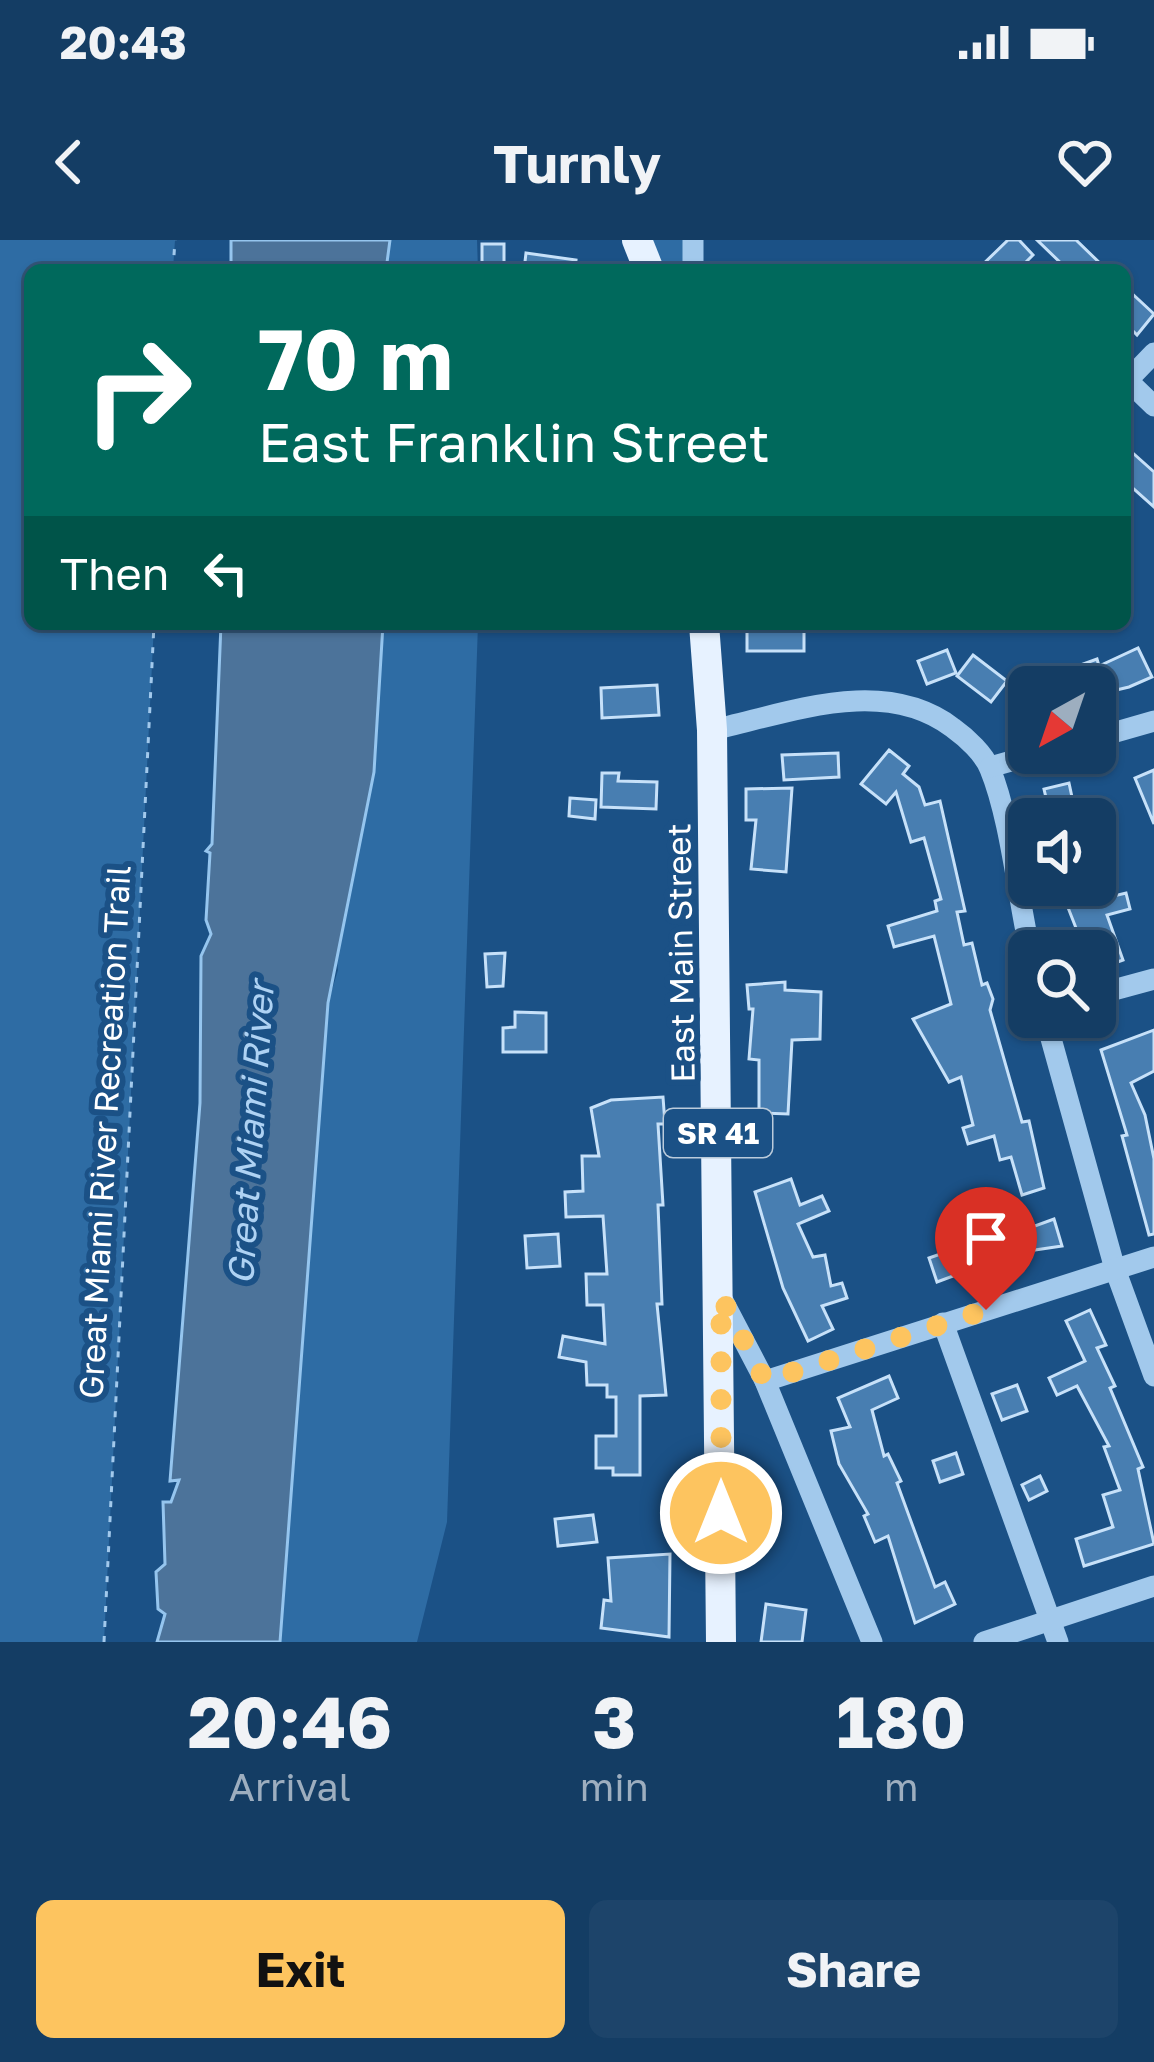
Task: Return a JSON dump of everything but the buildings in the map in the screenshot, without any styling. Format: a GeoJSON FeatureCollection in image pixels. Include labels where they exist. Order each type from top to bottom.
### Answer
{"type":"FeatureCollection","features":[{"type":"Feature","properties":{"kind":"main road","name":"East Main Street"},"geometry":{"type":"LineString","coordinates":[[704,630],[712,730],[721,1642]]}},
{"type":"Feature","properties":{"kind":"street"},"geometry":{"type":"LineString","coordinates":[[1131,375],[1154,353]]}},
{"type":"Feature","properties":{"kind":"street"},"geometry":{"type":"LineString","coordinates":[[1131,385],[1154,406]]}},
{"type":"Feature","properties":{"kind":"street"},"geometry":{"type":"LineString","coordinates":[[712,730],[876,699],[909,704],[941,719],[990,767],[1025,930]]}},
{"type":"Feature","properties":{"kind":"street"},"geometry":{"type":"LineString","coordinates":[[1116,732],[1154,721]]}},
{"type":"Feature","properties":{"kind":"street"},"geometry":{"type":"LineString","coordinates":[[990,767],[1008,762]]}},
{"type":"Feature","properties":{"kind":"street"},"geometry":{"type":"LineString","coordinates":[[1116,989],[1154,979]]}},
{"type":"Feature","properties":{"kind":"street"},"geometry":{"type":"LineString","coordinates":[[1051,1038],[1114,1269],[1154,1376]]}},
{"type":"Feature","properties":{"kind":"street"},"geometry":{"type":"LineString","coordinates":[[765,1381],[1154,1257]]}},
{"type":"Feature","properties":{"kind":"street"},"geometry":{"type":"LineString","coordinates":[[721,1297],[765,1381],[872,1642]]}},
{"type":"Feature","properties":{"kind":"street"},"geometry":{"type":"LineString","coordinates":[[943,1323],[1054,1631]]}},
{"type":"Feature","properties":{"kind":"street"},"geometry":{"type":"LineString","coordinates":[[983,1642],[1054,1631],[1154,1586]]}},
{"type":"Feature","properties":{"kind":"path","name":"Great Miami River Recreation Trail"},"geometry":{"type":"LineString","coordinates":[[104,1642],[154,630]]}},
{"type":"Feature","properties":{"kind":"shaded area"},"geometry":{"type":"Polygon","coordinates":[[[0,240],[175,240],[173,264],[24,264],[24,630],[154,630],[104,1642],[0,1642],[0,240]]]}},
{"type":"Feature","properties":{"kind":"shaded area"},"geometry":{"type":"Polygon","coordinates":[[[390,240],[477,240],[478,264],[387,264],[390,240]]]}},
{"type":"Feature","properties":{"kind":"shaded area"},"geometry":{"type":"Polygon","coordinates":[[[637,240],[693,240],[693,264],[647,264],[637,240]]]}},
{"type":"Feature","properties":{"kind":"shaded area"},"geometry":{"type":"Polygon","coordinates":[[[383,630],[478,630],[447,1522],[417,1642],[280,1642],[328,1003],[376,759],[383,630]]]}},
{"type":"Feature","properties":{"kind":"water"},"geometry":{"type":"Polygon","coordinates":[[[231,240],[390,240],[387,264],[231,264],[231,240]]]}},
{"type":"Feature","properties":{"kind":"water","name":"Great Miami River"},"geometry":{"type":"Polygon","coordinates":[[[221,630],[383,630],[374,772],[328,1003],[280,1642],[157,1642],[165,1614],[158,1609],[156,1572],[165,1564],[163,1502],[171,1502],[179,1480],[170,1481],[200,1103],[201,956],[211,934],[206,920],[210,853],[206,851],[212,844],[221,630]]]}},
{"type":"Feature","properties":{"kind":"route"},"geometry":{"type":"LineString","coordinates":[[721,1513],[721,1297],[765,1381],[986,1310]]}}]}
